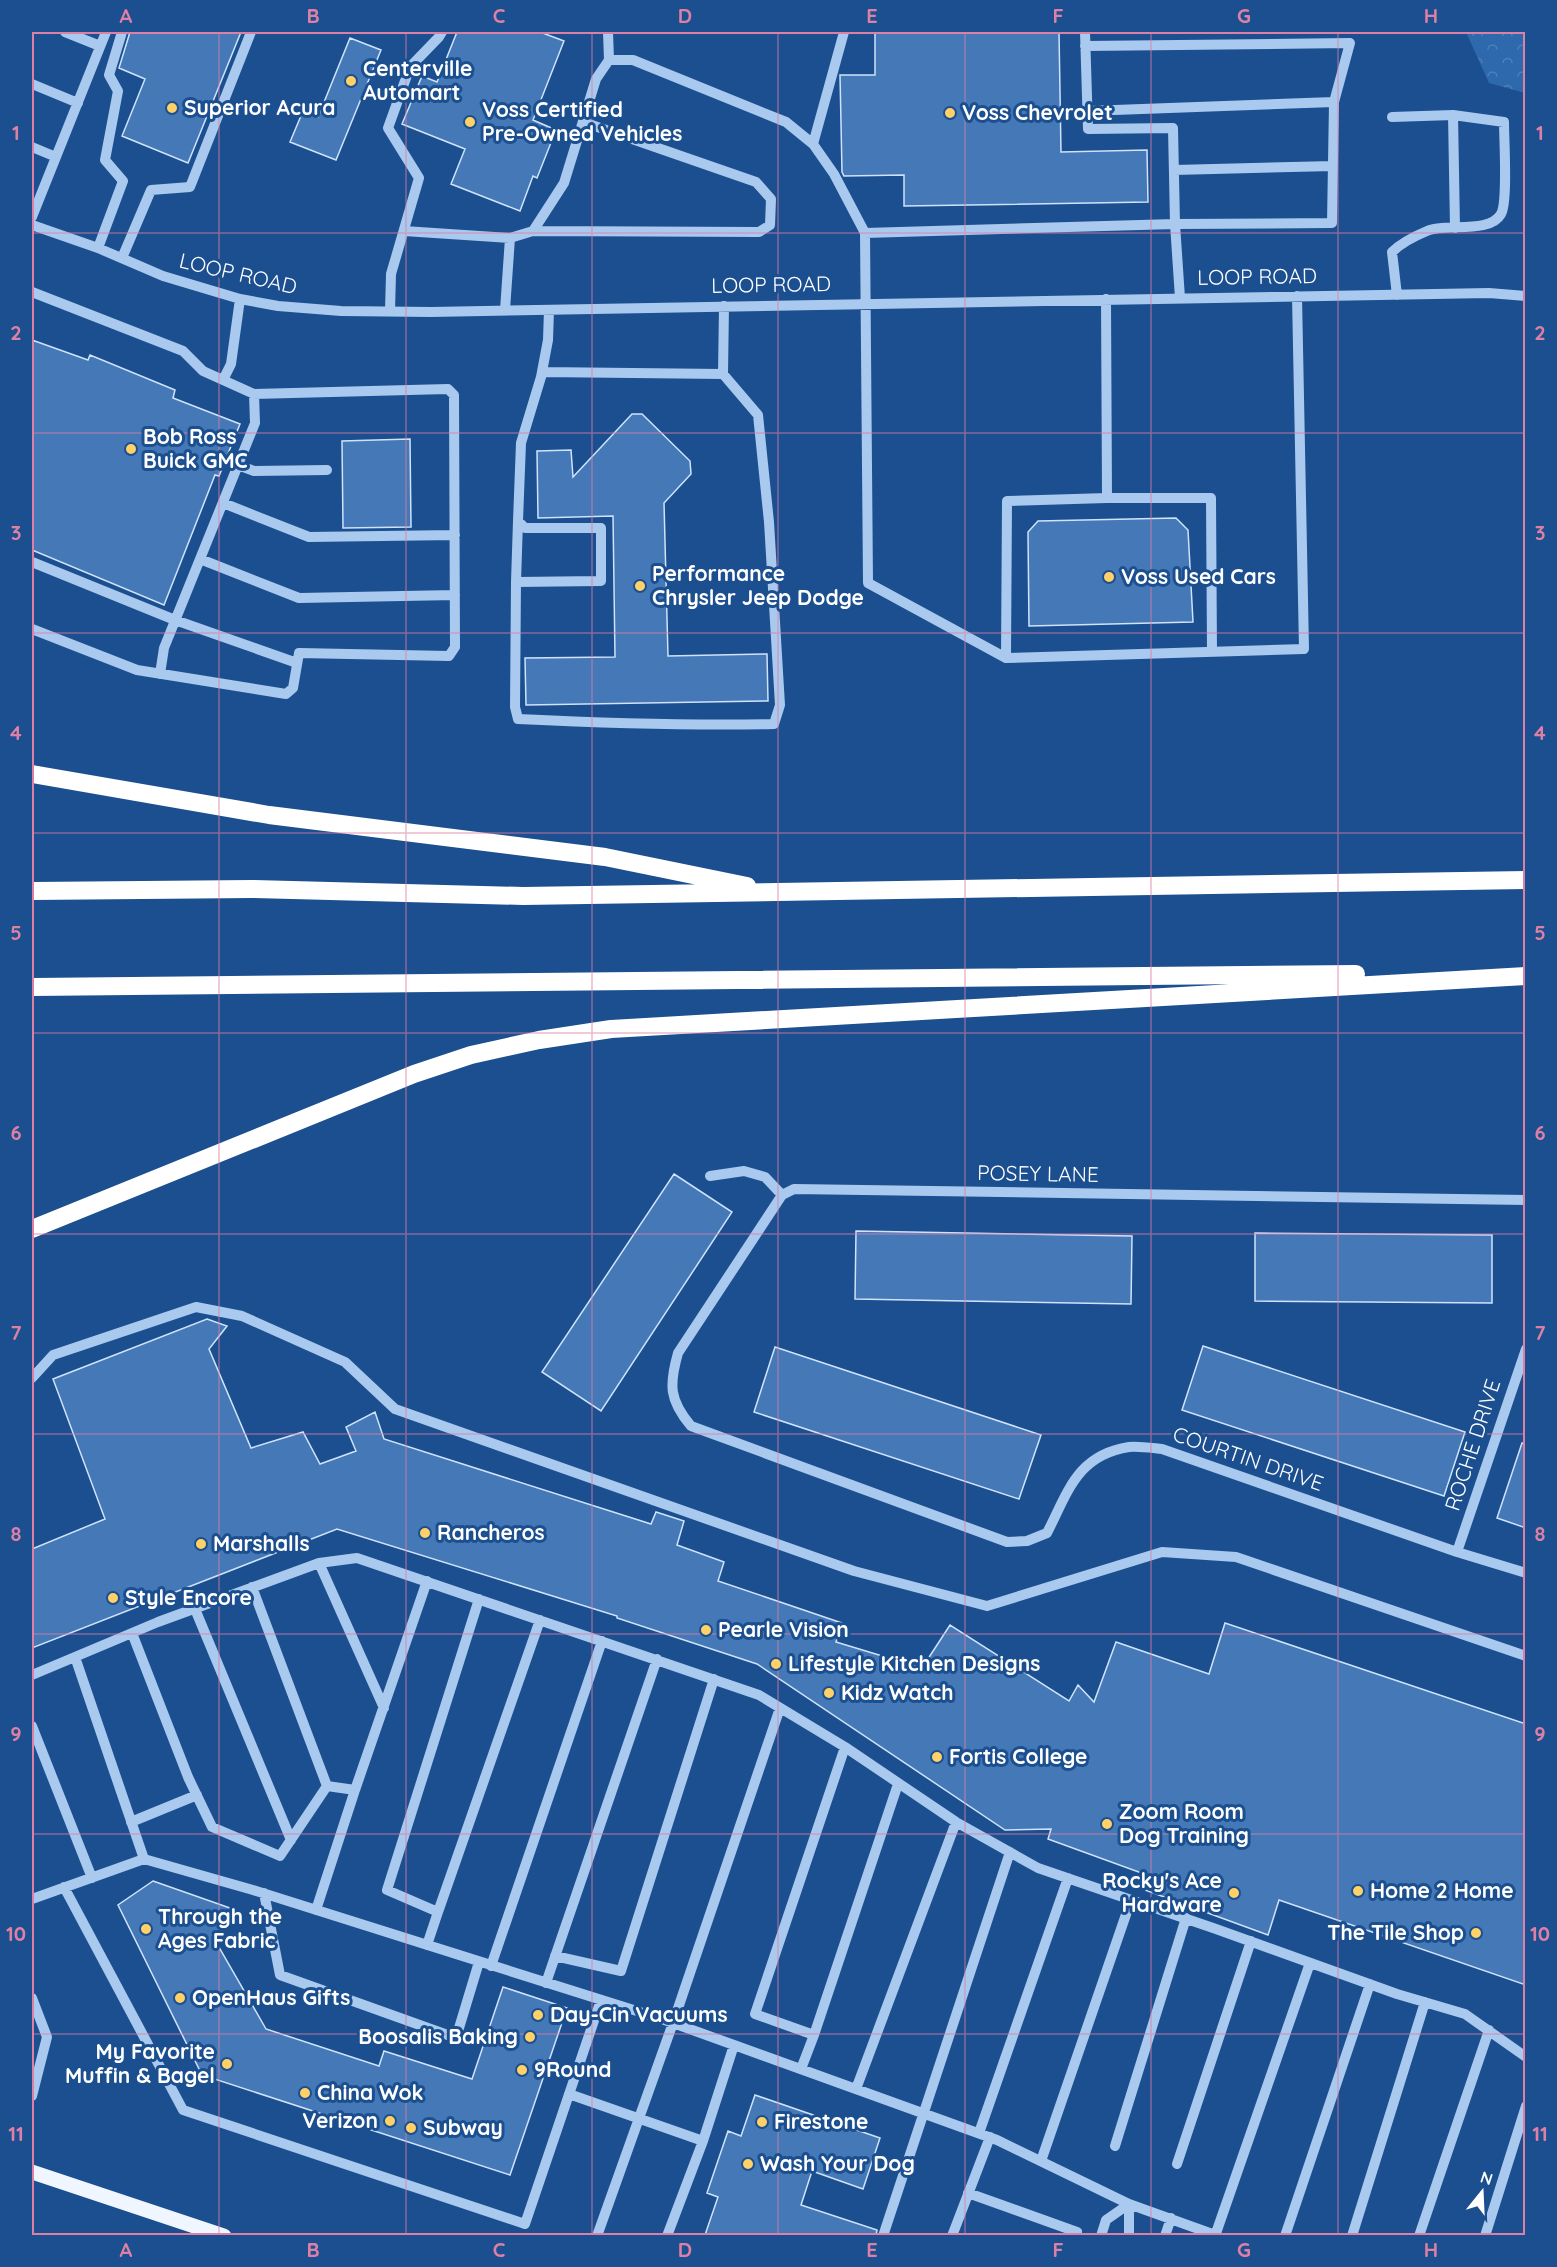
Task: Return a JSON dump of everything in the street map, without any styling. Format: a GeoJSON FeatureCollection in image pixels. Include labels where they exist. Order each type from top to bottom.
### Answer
{"type":"FeatureCollection","features":[{"type":"Feature","properties":{"kind":"highway"},"geometry":{"type":"LineString","coordinates":[[32,774],[269,815],[605,856],[781,893]]}},
{"type":"Feature","properties":{"kind":"highway"},"geometry":{"type":"LineString","coordinates":[[32,891],[252,889],[523,896],[1526,880]]}},
{"type":"Feature","properties":{"kind":"highway"},"geometry":{"type":"LineString","coordinates":[[32,987],[524,980],[1526,974]]}},
{"type":"Feature","properties":{"kind":"highway"},"geometry":{"type":"LineString","coordinates":[[32,1229],[414,1074],[471,1055],[539,1040],[610,1029],[1526,974]]}},
{"type":"Feature","properties":{"kind":"main road"},"geometry":{"type":"LineString","coordinates":[[32,2172],[224,2235]]}},
{"type":"Feature","properties":{"kind":"street"},"geometry":{"type":"LineString","coordinates":[[65,32],[100,46]]}},
{"type":"Feature","properties":{"kind":"street"},"geometry":{"type":"LineString","coordinates":[[32,217],[106,32]]}},
{"type":"Feature","properties":{"kind":"street"},"geometry":{"type":"LineString","coordinates":[[98,248],[123,181],[105,160],[118,91],[109,75],[122,32]]}},
{"type":"Feature","properties":{"kind":"street"},"geometry":{"type":"LineString","coordinates":[[122,258],[151,190],[190,187],[251,32]]}},
{"type":"Feature","properties":{"kind":"street"},"geometry":{"type":"LineString","coordinates":[[390,311],[391,274],[419,178],[388,128],[410,67],[442,32]]}},
{"type":"Feature","properties":{"kind":"street"},"geometry":{"type":"LineString","coordinates":[[533,231],[564,183],[596,79],[609,60],[608,32]]}},
{"type":"Feature","properties":{"kind":"street"},"geometry":{"type":"LineString","coordinates":[[813,144],[844,32]]}},
{"type":"Feature","properties":{"kind":"street"},"geometry":{"type":"LineString","coordinates":[[1085,32],[1088,129],[1173,128],[1175,224],[1180,298]]}},
{"type":"Feature","properties":{"kind":"street"},"geometry":{"type":"LineString","coordinates":[[1239,45],[1242,32]]}},
{"type":"Feature","properties":{"kind":"street"},"geometry":{"type":"LineString","coordinates":[[865,233],[1175,224],[1332,223],[1334,102],[1352,32]]}},
{"type":"Feature","properties":{"kind":"street"},"geometry":{"type":"LineString","coordinates":[[1085,46],[1350,43]]}},
{"type":"Feature","properties":{"kind":"street"},"geometry":{"type":"LineString","coordinates":[[609,60],[633,60],[786,122],[813,144],[834,174],[865,233],[868,583],[1006,658],[1304,649],[1297,296]]}},
{"type":"Feature","properties":{"kind":"street"},"geometry":{"type":"LineString","coordinates":[[32,84],[78,103]]}},
{"type":"Feature","properties":{"kind":"street"},"geometry":{"type":"LineString","coordinates":[[1088,111],[1334,102]]}},
{"type":"Feature","properties":{"kind":"street"},"geometry":{"type":"LineString","coordinates":[[1453,115],[1455,228]]}},
{"type":"Feature","properties":{"kind":"street"},"geometry":{"type":"LineString","coordinates":[[1392,117],[1453,115],[1504,122],[1504,200],[1501,214],[1491,224],[1428,230],[1400,244],[1392,252],[1396,295]]}},
{"type":"Feature","properties":{"kind":"street"},"geometry":{"type":"LineString","coordinates":[[404,231],[510,238],[533,231],[759,232],[771,225],[771,199],[756,182],[583,122]]}},
{"type":"Feature","properties":{"kind":"street"},"geometry":{"type":"LineString","coordinates":[[32,147],[56,157]]}},
{"type":"Feature","properties":{"kind":"street"},"geometry":{"type":"LineString","coordinates":[[1174,170],[1333,166]]}},
{"type":"Feature","properties":{"kind":"street","name":"LOOP ROAD"},"geometry":{"type":"LineString","coordinates":[[32,225],[98,248],[163,276],[240,299],[278,306],[341,311],[549,310],[1489,293],[1526,296]]}},
{"type":"Feature","properties":{"kind":"street"},"geometry":{"type":"LineString","coordinates":[[505,310],[510,238]]}},
{"type":"Feature","properties":{"kind":"street"},"geometry":{"type":"LineString","coordinates":[[32,292],[183,351],[203,371],[254,394],[448,389],[454,395],[455,647],[449,656],[298,653],[293,688],[286,694],[137,670],[32,629]]}},
{"type":"Feature","properties":{"kind":"street"},"geometry":{"type":"LineString","coordinates":[[224,380],[231,364],[240,299]]}},
{"type":"Feature","properties":{"kind":"street"},"geometry":{"type":"LineString","coordinates":[[1106,299],[1107,498]]}},
{"type":"Feature","properties":{"kind":"street"},"geometry":{"type":"LineString","coordinates":[[549,310],[548,340],[542,372],[521,443],[516,582],[515,707],[518,719],[644,724],[774,724],[780,705],[769,522],[758,415],[723,374],[724,306]]}},
{"type":"Feature","properties":{"kind":"street"},"geometry":{"type":"LineString","coordinates":[[542,372],[723,374]]}},
{"type":"Feature","properties":{"kind":"street"},"geometry":{"type":"LineString","coordinates":[[160,674],[164,648],[255,423],[254,394]]}},
{"type":"Feature","properties":{"kind":"street"},"geometry":{"type":"LineString","coordinates":[[238,465],[254,471],[327,470]]}},
{"type":"Feature","properties":{"kind":"street"},"geometry":{"type":"LineString","coordinates":[[1006,658],[1007,501],[1107,498],[1211,498],[1212,652]]}},
{"type":"Feature","properties":{"kind":"street"},"geometry":{"type":"LineString","coordinates":[[223,503],[309,537],[455,535]]}},
{"type":"Feature","properties":{"kind":"street"},"geometry":{"type":"LineString","coordinates":[[516,582],[601,582],[601,528],[525,528],[518,521]]}},
{"type":"Feature","properties":{"kind":"street"},"geometry":{"type":"LineString","coordinates":[[200,559],[299,598],[455,595]]}},
{"type":"Feature","properties":{"kind":"street"},"geometry":{"type":"LineString","coordinates":[[32,562],[175,620],[297,663]]}},
{"type":"Feature","properties":{"kind":"street"},"geometry":{"type":"LineString","coordinates":[[710,1176],[744,1171],[765,1177],[782,1195]]}},
{"type":"Feature","properties":{"kind":"street","name":"POSEY LANE"},"geometry":{"type":"LineString","coordinates":[[782,1195],[794,1189],[1526,1200]]}},
{"type":"Feature","properties":{"kind":"street","name":"COURTIN DRIVE"},"geometry":{"type":"LineString","coordinates":[[782,1195],[678,1353],[672,1374],[673,1394],[679,1411],[691,1426],[1007,1542],[1027,1541],[1047,1533],[1077,1473],[1095,1458],[1130,1447],[1162,1449],[1457,1552],[1526,1573]]}},
{"type":"Feature","properties":{"kind":"street"},"geometry":{"type":"LineString","coordinates":[[32,1378],[53,1355],[196,1307],[242,1316],[345,1362],[395,1409],[865,1574],[987,1606],[1162,1552],[1236,1557],[1526,1656]]}},
{"type":"Feature","properties":{"kind":"street","name":"ROCHE DRIVE"},"geometry":{"type":"LineString","coordinates":[[1457,1552],[1526,1349]]}},
{"type":"Feature","properties":{"kind":"street"},"geometry":{"type":"LineString","coordinates":[[32,1675],[132,1633],[252,1587],[319,1563],[357,1558],[759,1695],[845,1747],[956,1822],[1038,1868],[1370,1984],[1465,2014],[1526,2057]]}},
{"type":"Feature","properties":{"kind":"street"},"geometry":{"type":"LineString","coordinates":[[319,1563],[384,1708]]}},
{"type":"Feature","properties":{"kind":"street"},"geometry":{"type":"LineString","coordinates":[[316,1910],[427,1581]]}},
{"type":"Feature","properties":{"kind":"street"},"geometry":{"type":"LineString","coordinates":[[252,1587],[327,1786]]}},
{"type":"Feature","properties":{"kind":"street"},"geometry":{"type":"LineString","coordinates":[[438,1912],[387,1890],[480,1599]]}},
{"type":"Feature","properties":{"kind":"street"},"geometry":{"type":"LineString","coordinates":[[195,1609],[291,1840]]}},
{"type":"Feature","properties":{"kind":"street"},"geometry":{"type":"LineString","coordinates":[[428,1945],[540,1620]]}},
{"type":"Feature","properties":{"kind":"street"},"geometry":{"type":"LineString","coordinates":[[132,1633],[196,1795],[212,1827],[280,1856],[327,1786]]}},
{"type":"Feature","properties":{"kind":"street"},"geometry":{"type":"LineString","coordinates":[[492,1966],[602,1641]]}},
{"type":"Feature","properties":{"kind":"street"},"geometry":{"type":"LineString","coordinates":[[75,1657],[144,1859]]}},
{"type":"Feature","properties":{"kind":"street"},"geometry":{"type":"LineString","coordinates":[[546,1983],[657,1659]]}},
{"type":"Feature","properties":{"kind":"street"},"geometry":{"type":"LineString","coordinates":[[555,1956],[621,1971],[714,1679]]}},
{"type":"Feature","properties":{"kind":"street"},"geometry":{"type":"LineString","coordinates":[[597,2235],[673,2023],[780,1708]]}},
{"type":"Feature","properties":{"kind":"street"},"geometry":{"type":"LineString","coordinates":[[32,1726],[92,1878]]}},
{"type":"Feature","properties":{"kind":"street"},"geometry":{"type":"LineString","coordinates":[[814,2035],[755,2014],[845,1747]]}},
{"type":"Feature","properties":{"kind":"street"},"geometry":{"type":"LineString","coordinates":[[801,2069],[898,1784]]}},
{"type":"Feature","properties":{"kind":"street"},"geometry":{"type":"LineString","coordinates":[[327,1786],[356,1790]]}},
{"type":"Feature","properties":{"kind":"street"},"geometry":{"type":"LineString","coordinates":[[131,1822],[196,1795]]}},
{"type":"Feature","properties":{"kind":"street"},"geometry":{"type":"LineString","coordinates":[[856,2089],[956,1822]]}},
{"type":"Feature","properties":{"kind":"street"},"geometry":{"type":"LineString","coordinates":[[883,2235],[1010,1852]]}},
{"type":"Feature","properties":{"kind":"street"},"geometry":{"type":"LineString","coordinates":[[32,1899],[144,1859],[264,1893],[734,2044],[984,2135],[1129,2204],[1216,2235],[1310,1963]]}},
{"type":"Feature","properties":{"kind":"street"},"geometry":{"type":"LineString","coordinates":[[952,2235],[968,2193],[984,2135],[1068,1878]]}},
{"type":"Feature","properties":{"kind":"street"},"geometry":{"type":"LineString","coordinates":[[64,1887],[183,2109],[525,2224],[601,2000]]}},
{"type":"Feature","properties":{"kind":"street"},"geometry":{"type":"LineString","coordinates":[[264,1893],[280,1975],[456,2038],[479,1962]]}},
{"type":"Feature","properties":{"kind":"street"},"geometry":{"type":"LineString","coordinates":[[1041,2161],[1131,1900]]}},
{"type":"Feature","properties":{"kind":"street"},"geometry":{"type":"LineString","coordinates":[[1115,2146],[1186,1918]]}},
{"type":"Feature","properties":{"kind":"street"},"geometry":{"type":"LineString","coordinates":[[1177,2164],[1251,1941]]}},
{"type":"Feature","properties":{"kind":"street"},"geometry":{"type":"LineString","coordinates":[[1285,2235],[1370,1984]]}},
{"type":"Feature","properties":{"kind":"street"},"geometry":{"type":"LineString","coordinates":[[32,1998],[47,2037],[32,2096]]}},
{"type":"Feature","properties":{"kind":"street"},"geometry":{"type":"LineString","coordinates":[[1352,2235],[1425,2002]]}},
{"type":"Feature","properties":{"kind":"street"},"geometry":{"type":"LineString","coordinates":[[1419,2235],[1489,2031]]}},
{"type":"Feature","properties":{"kind":"street"},"geometry":{"type":"LineString","coordinates":[[667,2235],[703,2141],[734,2044]]}},
{"type":"Feature","properties":{"kind":"street"},"geometry":{"type":"LineString","coordinates":[[569,2094],[703,2141]]}},
{"type":"Feature","properties":{"kind":"street"},"geometry":{"type":"LineString","coordinates":[[1485,2235],[1526,2106]]}},
{"type":"Feature","properties":{"kind":"street"},"geometry":{"type":"LineString","coordinates":[[968,2193],[1076,2234]]}},
{"type":"Feature","properties":{"kind":"street"},"geometry":{"type":"LineString","coordinates":[[1101,2235],[1106,2220],[1129,2204]]}},
{"type":"Feature","properties":{"kind":"street"},"geometry":{"type":"LineString","coordinates":[[1129,2204],[1129,2235]]}},
{"type":"Feature","properties":{"kind":"street"},"geometry":{"type":"LineString","coordinates":[[1165,2235],[1171,2218]]}},
{"type":"Feature","properties":{"kind":"green space"},"geometry":{"type":"Polygon","coordinates":[[[1466,32],[1525,32],[1525,93],[1489,83],[1466,32]]]}},
{"type":"Feature","properties":{"kind":"building","name":"Superior Acura"},"geometry":{"type":"Polygon","coordinates":[[[130,32],[241,32],[188,163],[122,136],[145,79],[119,68],[130,32]]]}},
{"type":"Feature","properties":{"kind":"building","name":"Voss Certified Pre-Owned Vehicles"},"geometry":{"type":"Polygon","coordinates":[[[457,32],[540,32],[564,41],[533,120],[556,130],[537,178],[533,176],[520,211],[451,184],[465,149],[402,124],[422,76],[437,82],[457,32]]]}},
{"type":"Feature","properties":{"kind":"building","name":"Voss Chevrolet"},"geometry":{"type":"Polygon","coordinates":[[[875,32],[1059,32],[1061,152],[1147,150],[1148,202],[904,206],[904,175],[844,176],[842,172],[840,75],[875,75],[875,32]]]}},
{"type":"Feature","properties":{"kind":"building","name":"Centerville Automart"},"geometry":{"type":"Polygon","coordinates":[[[350,38],[381,50],[336,160],[290,142],[303,111],[318,117],[350,38]]]}},
{"type":"Feature","properties":{"kind":"building","name":"Bob Ross Buick GMC"},"geometry":{"type":"Polygon","coordinates":[[[32,340],[88,360],[90,355],[175,390],[173,398],[240,424],[219,476],[215,475],[164,605],[32,550],[32,340]]]}},
{"type":"Feature","properties":{"kind":"building","name":"Performance Chrysler Jeep Dodge"},"geometry":{"type":"Polygon","coordinates":[[[632,414],[642,414],[690,461],[691,474],[664,503],[668,656],[767,654],[768,701],[526,705],[525,658],[615,657],[613,516],[538,518],[537,451],[571,450],[573,477],[632,414]]]}},
{"type":"Feature","properties":{"kind":"building"},"geometry":{"type":"Polygon","coordinates":[[[410,439],[411,527],[343,528],[342,441],[410,439]]]}},
{"type":"Feature","properties":{"kind":"building","name":"Voss Used Cars"},"geometry":{"type":"Polygon","coordinates":[[[1176,518],[1188,530],[1193,622],[1029,626],[1028,532],[1038,521],[1176,518]]]}},
{"type":"Feature","properties":{"kind":"building"},"geometry":{"type":"Polygon","coordinates":[[[674,1174],[732,1212],[601,1411],[542,1372],[674,1174]]]}},
{"type":"Feature","properties":{"kind":"building"},"geometry":{"type":"Polygon","coordinates":[[[856,1231],[1132,1236],[1131,1304],[855,1299],[856,1231]]]}},
{"type":"Feature","properties":{"kind":"building"},"geometry":{"type":"Polygon","coordinates":[[[1255,1233],[1492,1235],[1492,1303],[1255,1301],[1255,1233]]]}},
{"type":"Feature","properties":{"kind":"building"},"geometry":{"type":"Polygon","coordinates":[[[207,1319],[227,1326],[209,1349],[251,1448],[303,1432],[320,1464],[356,1451],[346,1427],[375,1412],[384,1439],[651,1524],[656,1512],[684,1521],[677,1545],[724,1562],[718,1581],[842,1623],[836,1642],[922,1668],[950,1625],[1069,1701],[1078,1685],[1094,1702],[1116,1642],[1209,1674],[1225,1623],[1526,1724],[1526,1985],[1279,1900],[1268,1935],[1145,1890],[1147,1875],[1048,1839],[1051,1829],[1005,1830],[757,1664],[617,1618],[617,1616],[337,1529],[32,1648],[32,1549],[105,1519],[53,1379],[207,1319]]]}},
{"type":"Feature","properties":{"kind":"building"},"geometry":{"type":"Polygon","coordinates":[[[1203,1346],[1465,1432],[1444,1496],[1182,1410],[1203,1346]]]}},
{"type":"Feature","properties":{"kind":"building"},"geometry":{"type":"Polygon","coordinates":[[[775,1347],[1041,1435],[1019,1499],[754,1412],[775,1347]]]}},
{"type":"Feature","properties":{"kind":"building"},"geometry":{"type":"Polygon","coordinates":[[[1522,1443],[1526,1443],[1526,1528],[1497,1518],[1522,1443]]]}},
{"type":"Feature","properties":{"kind":"building"},"geometry":{"type":"Polygon","coordinates":[[[153,1881],[230,1908],[226,1927],[212,1935],[266,2029],[379,2066],[384,2051],[472,2079],[503,1987],[567,2008],[510,2175],[202,2075],[118,1905],[153,1881]]]}},
{"type":"Feature","properties":{"kind":"building"},"geometry":{"type":"Polygon","coordinates":[[[755,2095],[880,2138],[863,2189],[812,2171],[801,2205],[877,2230],[876,2235],[705,2235],[718,2197],[707,2193],[728,2131],[741,2136],[755,2095]]]}},
{"type":"Feature","properties":{"kind":"place","name":"Centerville Automart"},"geometry":{"type":"Point","coordinates":[351,81]}},
{"type":"Feature","properties":{"kind":"place","name":"Superior Acura"},"geometry":{"type":"Point","coordinates":[172,108]}},
{"type":"Feature","properties":{"kind":"place","name":"Voss Chevrolet"},"geometry":{"type":"Point","coordinates":[950,113]}},
{"type":"Feature","properties":{"kind":"place","name":"Voss Certified Pre-Owned Vehicles"},"geometry":{"type":"Point","coordinates":[470,122]}},
{"type":"Feature","properties":{"kind":"place","name":"Bob Ross Buick GMC"},"geometry":{"type":"Point","coordinates":[131,449]}},
{"type":"Feature","properties":{"kind":"place","name":"Voss Used Cars"},"geometry":{"type":"Point","coordinates":[1109,577]}},
{"type":"Feature","properties":{"kind":"place","name":"Performance Chrysler Jeep Dodge"},"geometry":{"type":"Point","coordinates":[640,586]}},
{"type":"Feature","properties":{"kind":"place","name":"Rancheros"},"geometry":{"type":"Point","coordinates":[425,1533]}},
{"type":"Feature","properties":{"kind":"place","name":"Marshalls"},"geometry":{"type":"Point","coordinates":[201,1544]}},
{"type":"Feature","properties":{"kind":"place","name":"Style Encore"},"geometry":{"type":"Point","coordinates":[113,1598]}},
{"type":"Feature","properties":{"kind":"place","name":"Pearle Vision"},"geometry":{"type":"Point","coordinates":[706,1630]}},
{"type":"Feature","properties":{"kind":"place","name":"Lifestyle Kitchen Designs"},"geometry":{"type":"Point","coordinates":[776,1664]}},
{"type":"Feature","properties":{"kind":"place","name":"Kidz Watch"},"geometry":{"type":"Point","coordinates":[829,1693]}},
{"type":"Feature","properties":{"kind":"place","name":"Fortis College"},"geometry":{"type":"Point","coordinates":[937,1757]}},
{"type":"Feature","properties":{"kind":"place","name":"Zoom Room Dog Training"},"geometry":{"type":"Point","coordinates":[1107,1824]}},
{"type":"Feature","properties":{"kind":"place","name":"Home 2 Home"},"geometry":{"type":"Point","coordinates":[1358,1891]}},
{"type":"Feature","properties":{"kind":"place","name":"Rocky's Ace Hardware"},"geometry":{"type":"Point","coordinates":[1234,1893]}},
{"type":"Feature","properties":{"kind":"place","name":"Through the Ages Fabric"},"geometry":{"type":"Point","coordinates":[146,1929]}},
{"type":"Feature","properties":{"kind":"place","name":"The Tile Shop"},"geometry":{"type":"Point","coordinates":[1476,1933]}},
{"type":"Feature","properties":{"kind":"place","name":"OpenHaus Gifts"},"geometry":{"type":"Point","coordinates":[180,1998]}},
{"type":"Feature","properties":{"kind":"place","name":"Day-Cin Vacuums"},"geometry":{"type":"Point","coordinates":[538,2015]}},
{"type":"Feature","properties":{"kind":"place","name":"Boosalis Baking"},"geometry":{"type":"Point","coordinates":[530,2037]}},
{"type":"Feature","properties":{"kind":"place","name":"My Favorite Muffin & Bagel"},"geometry":{"type":"Point","coordinates":[227,2064]}},
{"type":"Feature","properties":{"kind":"place","name":"9Round"},"geometry":{"type":"Point","coordinates":[522,2070]}},
{"type":"Feature","properties":{"kind":"place","name":"China Wok"},"geometry":{"type":"Point","coordinates":[305,2093]}},
{"type":"Feature","properties":{"kind":"place","name":"Verizon"},"geometry":{"type":"Point","coordinates":[390,2121]}},
{"type":"Feature","properties":{"kind":"place","name":"Firestone"},"geometry":{"type":"Point","coordinates":[762,2122]}},
{"type":"Feature","properties":{"kind":"place","name":"Subway"},"geometry":{"type":"Point","coordinates":[411,2128]}},
{"type":"Feature","properties":{"kind":"place","name":"Wash Your Dog"},"geometry":{"type":"Point","coordinates":[748,2164]}}]}
